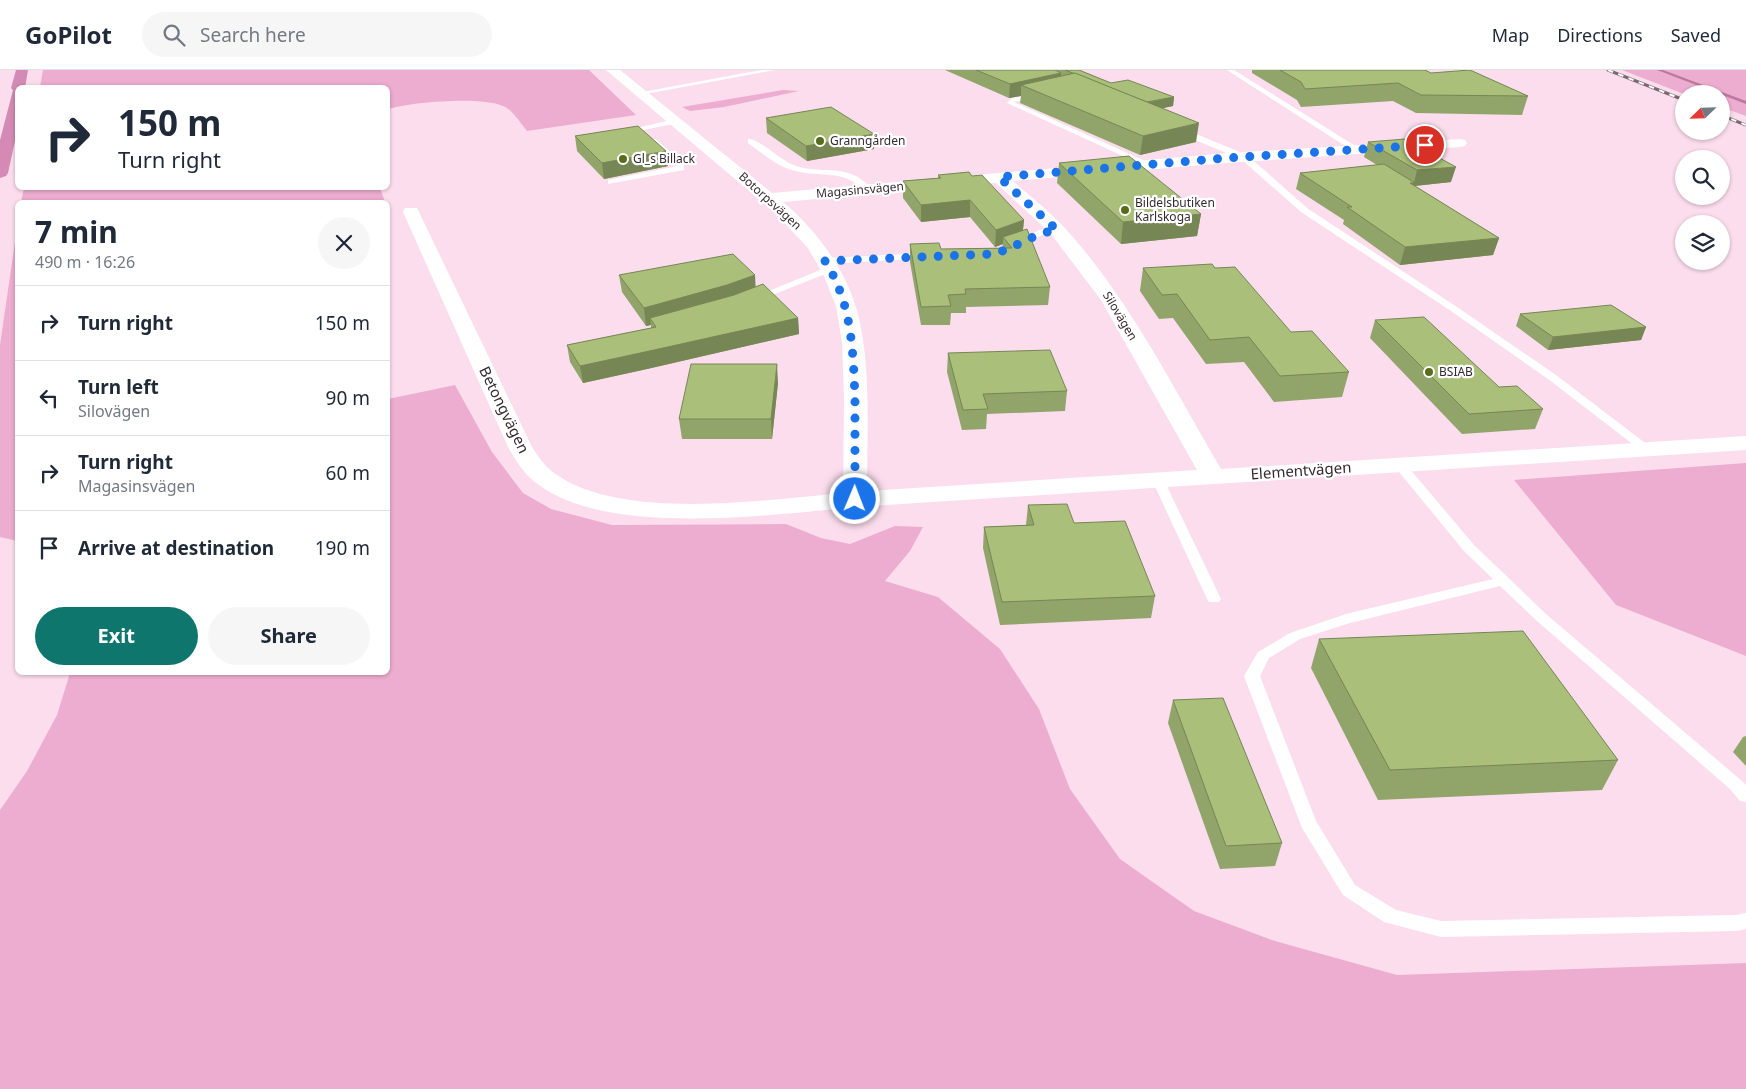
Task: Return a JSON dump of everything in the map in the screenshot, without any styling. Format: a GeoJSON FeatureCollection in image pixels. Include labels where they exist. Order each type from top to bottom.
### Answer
{"type":"FeatureCollection","features":[{"type":"Feature","properties":{"kind":"highway"},"geometry":{"type":"LineString","coordinates":[[19,85],[22,70]]}},
{"type":"Feature","properties":{"kind":"highway"},"geometry":{"type":"LineString","coordinates":[[0,174],[15,106]]}},
{"type":"Feature","properties":{"kind":"street","name":"Botorpsvägen"},"geometry":{"type":"LineString","coordinates":[[612,70],[769,198],[798,224],[827,265],[840,291],[850,321],[854,355],[855,499]]}},
{"type":"Feature","properties":{"kind":"street","name":"Magasinsvägen"},"geometry":{"type":"LineString","coordinates":[[769,198],[1244,157],[1460,143]]}},
{"type":"Feature","properties":{"kind":"street","name":"Silovägen"},"geometry":{"type":"LineString","coordinates":[[999,177],[1057,230],[1095,277],[1111,300],[1213,476]]}},
{"type":"Feature","properties":{"kind":"street","name":"Betongvägen"},"geometry":{"type":"LineString","coordinates":[[411,212],[520,447],[533,468],[553,484],[581,498],[618,506],[665,510],[756,508],[855,499]]}},
{"type":"Feature","properties":{"kind":"street","name":"Elementvägen"},"geometry":{"type":"LineString","coordinates":[[855,499],[1746,442]]}},
{"type":"Feature","properties":{"kind":"lane"},"geometry":{"type":"LineString","coordinates":[[640,93],[772,70]]}},
{"type":"Feature","properties":{"kind":"lane"},"geometry":{"type":"LineString","coordinates":[[1230,70],[1356,150]]}},
{"type":"Feature","properties":{"kind":"lane"},"geometry":{"type":"LineString","coordinates":[[1048,92],[1014,99],[1010,103],[1150,165]]}},
{"type":"Feature","properties":{"kind":"lane"},"geometry":{"type":"LineString","coordinates":[[613,134],[675,121]]}},
{"type":"Feature","properties":{"kind":"lane"},"geometry":{"type":"LineString","coordinates":[[1172,128],[1244,157],[1304,210],[1454,309],[1552,377],[1647,449]]}},
{"type":"Feature","properties":{"kind":"lane"},"geometry":{"type":"LineString","coordinates":[[611,182],[680,168],[681,166],[639,129]]}},
{"type":"Feature","properties":{"kind":"lane"},"geometry":{"type":"LineString","coordinates":[[751,141],[790,167],[799,170],[850,175],[859,178],[868,189]]}},
{"type":"Feature","properties":{"kind":"lane"},"geometry":{"type":"LineString","coordinates":[[1006,251],[1042,232],[1057,230]]}},
{"type":"Feature","properties":{"kind":"lane"},"geometry":{"type":"LineString","coordinates":[[740,304],[827,265],[937,256]]}},
{"type":"Feature","properties":{"kind":"lane"},"geometry":{"type":"LineString","coordinates":[[1399,464],[1469,548],[1542,618],[1736,785],[1746,796]]}},
{"type":"Feature","properties":{"kind":"lane"},"geometry":{"type":"LineString","coordinates":[[1158,480],[1214,599]]}},
{"type":"Feature","properties":{"kind":"lane"},"geometry":{"type":"LineString","coordinates":[[1503,580],[1346,619],[1295,636],[1263,656],[1252,676],[1308,823],[1349,890],[1391,917],[1441,929],[1736,923],[1746,921]]}},
{"type":"Feature","properties":{"kind":"shaded area"},"geometry":{"type":"Polygon","coordinates":[[[43,70],[589,70],[636,115],[527,131],[510,110],[492,103],[446,101],[390,108],[390,85],[40,85],[43,70]]]}},
{"type":"Feature","properties":{"kind":"shaded area"},"geometry":{"type":"Polygon","coordinates":[[[1622,70],[1746,70],[1746,116],[1730,110],[1730,85],[1675,85],[1675,91],[1622,70]]]}},
{"type":"Feature","properties":{"kind":"shaded area"},"geometry":{"type":"Polygon","coordinates":[[[783,90],[799,91],[724,107],[690,111],[682,107],[783,90]]]}},
{"type":"Feature","properties":{"kind":"shaded area"},"geometry":{"type":"Polygon","coordinates":[[[24,190],[381,190],[384,200],[21,200],[24,190]]]}},
{"type":"Feature","properties":{"kind":"shaded area"},"geometry":{"type":"Polygon","coordinates":[[[15,242],[15,540],[0,537],[0,345],[15,242]]]}},
{"type":"Feature","properties":{"kind":"shaded area"},"geometry":{"type":"Polygon","coordinates":[[[455,385],[492,452],[523,493],[551,509],[612,525],[786,524],[821,538],[850,544],[895,526],[923,527],[910,551],[885,581],[938,597],[1000,649],[1039,709],[1070,789],[1120,859],[1194,911],[1275,941],[1397,975],[1746,963],[1746,1089],[0,1089],[0,810],[27,771],[57,715],[69,675],[390,675],[390,399],[455,385]]]}},
{"type":"Feature","properties":{"kind":"shaded area"},"geometry":{"type":"Polygon","coordinates":[[[1746,463],[1746,656],[1616,605],[1514,480],[1746,463]]]}},
{"type":"Feature","properties":{"kind":"building"},"geometry":{"type":"Polygon","coordinates":[[[976,70],[1055,70],[1061,73],[1010,84],[976,70]]]}},
{"type":"Feature","properties":{"kind":"building"},"geometry":{"type":"Polygon","coordinates":[[[1065,70],[1079,70],[1111,83],[1128,80],[1174,97],[1147,102],[1065,70]]]}},
{"type":"Feature","properties":{"kind":"building"},"geometry":{"type":"Polygon","coordinates":[[[1280,70],[1425,70],[1431,73],[1470,70],[1528,96],[1421,95],[1398,83],[1305,89],[1301,82],[1280,70]]]}},
{"type":"Feature","properties":{"kind":"building"},"geometry":{"type":"Polygon","coordinates":[[[1075,73],[1199,123],[1143,136],[1021,85],[1075,73]]]}},
{"type":"Feature","properties":{"kind":"building"},"geometry":{"type":"Polygon","coordinates":[[[831,107],[874,134],[806,146],[766,118],[831,107]]]}},
{"type":"Feature","properties":{"kind":"building"},"geometry":{"type":"Polygon","coordinates":[[[638,126],[666,151],[602,163],[575,136],[638,126]]]}},
{"type":"Feature","properties":{"kind":"building"},"geometry":{"type":"Polygon","coordinates":[[[1405,139],[1456,167],[1417,170],[1368,142],[1405,139]]]}},
{"type":"Feature","properties":{"kind":"building"},"geometry":{"type":"Polygon","coordinates":[[[1129,156],[1201,214],[1123,222],[1059,163],[1129,156]]]}},
{"type":"Feature","properties":{"kind":"building"},"geometry":{"type":"Polygon","coordinates":[[[1384,164],[1415,183],[1410,183],[1499,238],[1405,247],[1347,207],[1352,207],[1300,173],[1384,164]]]}},
{"type":"Feature","properties":{"kind":"building"},"geometry":{"type":"Polygon","coordinates":[[[969,172],[972,176],[982,175],[1024,220],[996,230],[970,200],[921,205],[903,181],[941,178],[938,175],[969,172]]]}},
{"type":"Feature","properties":{"kind":"building"},"geometry":{"type":"Polygon","coordinates":[[[1027,229],[1050,287],[965,289],[966,294],[948,295],[951,306],[921,307],[910,244],[939,243],[941,249],[1012,248],[1003,237],[1027,229]]]}},
{"type":"Feature","properties":{"kind":"building"},"geometry":{"type":"Polygon","coordinates":[[[733,254],[755,275],[727,285],[644,308],[619,275],[733,254]]]}},
{"type":"Feature","properties":{"kind":"building"},"geometry":{"type":"Polygon","coordinates":[[[1212,264],[1215,268],[1235,267],[1291,332],[1312,331],[1349,372],[1280,376],[1249,337],[1210,340],[1177,294],[1162,295],[1143,268],[1212,264]]]}},
{"type":"Feature","properties":{"kind":"building"},"geometry":{"type":"Polygon","coordinates":[[[763,284],[798,318],[580,366],[567,345],[656,327],[650,318],[734,295],[763,284]]]}},
{"type":"Feature","properties":{"kind":"building"},"geometry":{"type":"Polygon","coordinates":[[[1611,305],[1646,327],[1553,337],[1520,314],[1611,305]]]}},
{"type":"Feature","properties":{"kind":"building"},"geometry":{"type":"Polygon","coordinates":[[[1424,317],[1499,387],[1517,386],[1543,409],[1469,414],[1375,320],[1424,317]]]}},
{"type":"Feature","properties":{"kind":"building"},"geometry":{"type":"Polygon","coordinates":[[[1050,350],[1067,391],[983,394],[988,409],[963,410],[948,353],[1050,350]]]}},
{"type":"Feature","properties":{"kind":"building"},"geometry":{"type":"Polygon","coordinates":[[[691,364],[777,364],[771,419],[679,419],[691,364]]]}},
{"type":"Feature","properties":{"kind":"building"},"geometry":{"type":"Polygon","coordinates":[[[1067,504],[1074,523],[1125,521],[1155,596],[1002,602],[984,527],[1034,525],[1028,505],[1067,504]]]}},
{"type":"Feature","properties":{"kind":"building"},"geometry":{"type":"Polygon","coordinates":[[[1523,631],[1618,760],[1390,770],[1319,639],[1523,631]]]}},
{"type":"Feature","properties":{"kind":"building"},"geometry":{"type":"Polygon","coordinates":[[[1223,698],[1282,843],[1226,846],[1173,700],[1223,698]]]}},
{"type":"Feature","properties":{"kind":"waterway"},"geometry":{"type":"LineString","coordinates":[[1659,70],[1746,103]]}},
{"type":"Feature","properties":{"kind":"railway"},"geometry":{"type":"LineString","coordinates":[[1608,70],[1675,96]]}},
{"type":"Feature","properties":{"kind":"railway"},"geometry":{"type":"LineString","coordinates":[[1730,119],[1746,125]]}},
{"type":"Feature","properties":{"kind":"place","name":"Granngården"},"geometry":{"type":"Point","coordinates":[820,141]}},
{"type":"Feature","properties":{"kind":"place","name":"Gl_s Billack"},"geometry":{"type":"Point","coordinates":[623,159]}},
{"type":"Feature","properties":{"kind":"place","name":"Bildelsbutiken Karlskoga"},"geometry":{"type":"Point","coordinates":[1125,210]}},
{"type":"Feature","properties":{"kind":"place","name":"BSIAB"},"geometry":{"type":"Point","coordinates":[1429,372]}},
{"type":"Feature","properties":{"kind":"route"},"geometry":{"type":"LineString","coordinates":[[855,499],[854,355],[850,321],[840,291],[825,261],[992,254],[1006,251],[1042,232],[1057,230],[999,177],[1227,158],[1425,145]]}}]}
